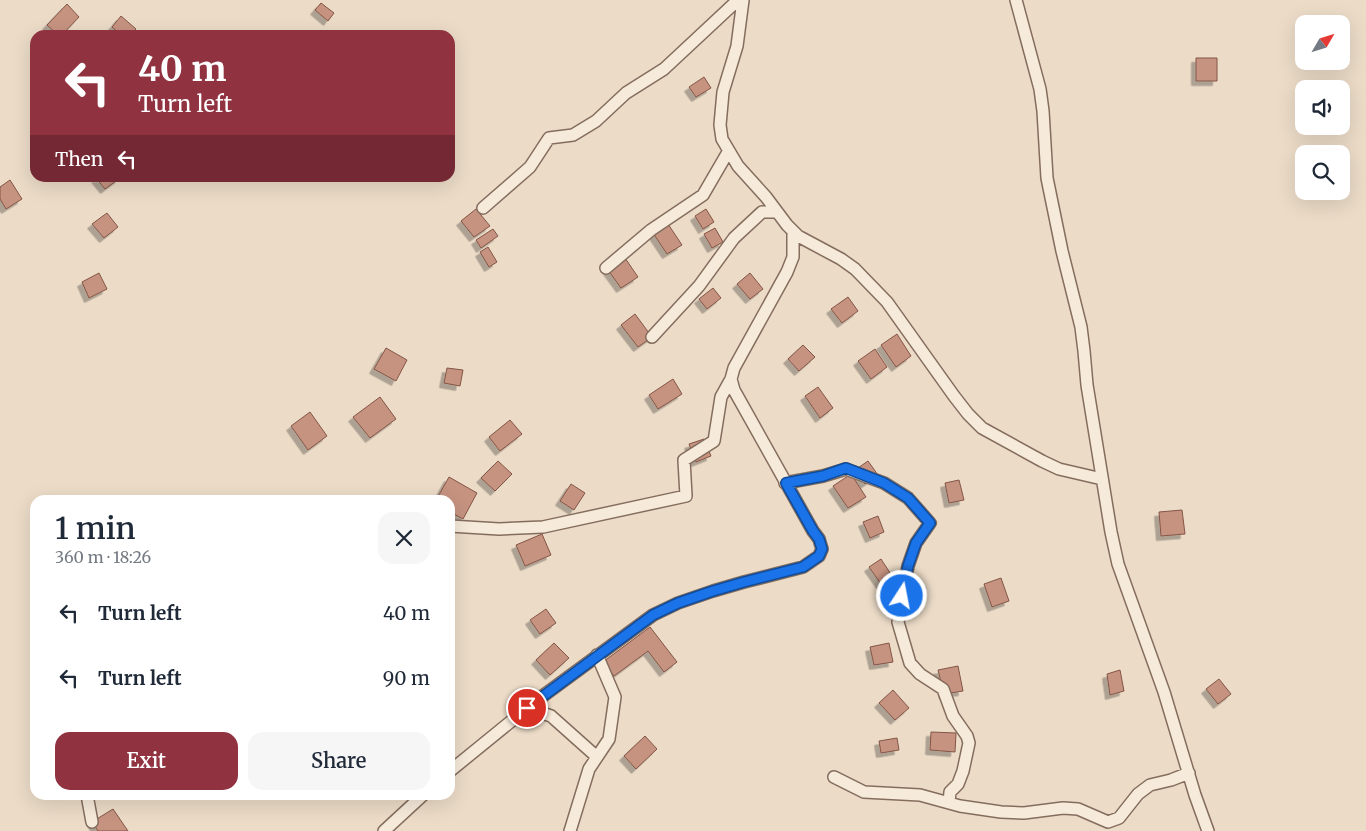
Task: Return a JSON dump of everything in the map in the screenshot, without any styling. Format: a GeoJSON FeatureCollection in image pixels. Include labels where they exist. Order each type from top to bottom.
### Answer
{"type":"FeatureCollection","features":[{"type":"Feature","properties":{"kind":"street"},"geometry":{"type":"LineString","coordinates":[[483,208],[530,167],[549,138],[573,135],[596,121],[626,93],[664,69],[738,0]]}},
{"type":"Feature","properties":{"kind":"street"},"geometry":{"type":"LineString","coordinates":[[743,0],[737,46],[723,92],[721,108],[720,125],[722,139],[728,152],[793,232],[841,259],[876,290],[902,320],[968,414],[982,428],[1059,469],[1102,480]]}},
{"type":"Feature","properties":{"kind":"street"},"geometry":{"type":"LineString","coordinates":[[1016,0],[1040,89],[1044,112],[1047,178],[1062,251],[1081,327],[1087,385],[1118,564],[1164,692],[1208,831]]}},
{"type":"Feature","properties":{"kind":"street"},"geometry":{"type":"LineString","coordinates":[[606,268],[651,230],[703,195],[728,152]]}},
{"type":"Feature","properties":{"kind":"street"},"geometry":{"type":"LineString","coordinates":[[652,337],[699,286],[734,238],[762,212],[776,212]]}},
{"type":"Feature","properties":{"kind":"street"},"geometry":{"type":"LineString","coordinates":[[455,526],[499,530],[543,526],[686,496],[684,460],[714,441],[721,396],[731,379],[734,368],[787,272],[793,256],[793,232]]}},
{"type":"Feature","properties":{"kind":"street"},"geometry":{"type":"LineString","coordinates":[[455,766],[527,708],[653,615],[678,603],[744,582],[803,567],[819,556],[822,549],[819,539],[734,390],[731,379]]}},
{"type":"Feature","properties":{"kind":"street"},"geometry":{"type":"LineString","coordinates":[[786,483],[823,476],[846,468],[884,483],[908,498],[930,523],[916,543],[908,566],[898,622],[910,663],[920,674],[942,689],[953,716],[969,744],[963,770],[958,784],[950,792],[949,802]]}},
{"type":"Feature","properties":{"kind":"street"},"geometry":{"type":"LineString","coordinates":[[570,831],[589,769],[609,738],[615,697],[597,655]]}},
{"type":"Feature","properties":{"kind":"street"},"geometry":{"type":"LineString","coordinates":[[527,708],[551,716],[597,757]]}},
{"type":"Feature","properties":{"kind":"street"},"geometry":{"type":"LineString","coordinates":[[834,777],[864,792],[920,795],[1001,812],[1024,813],[1063,808],[1078,809],[1108,822],[1120,818],[1138,794],[1150,785],[1189,773]]}},
{"type":"Feature","properties":{"kind":"street"},"geometry":{"type":"LineString","coordinates":[[88,800],[92,822]]}},
{"type":"Feature","properties":{"kind":"street"},"geometry":{"type":"LineString","coordinates":[[384,831],[418,800]]}},
{"type":"Feature","properties":{"kind":"building"},"geometry":{"type":"Polygon","coordinates":[[[321,3],[334,13],[328,21],[315,10],[321,3]]]}},
{"type":"Feature","properties":{"kind":"building"},"geometry":{"type":"Polygon","coordinates":[[[67,4],[79,17],[67,30],[52,30],[47,25],[67,4]]]}},
{"type":"Feature","properties":{"kind":"building"},"geometry":{"type":"Polygon","coordinates":[[[121,16],[136,29],[115,30],[112,27],[121,16]]]}},
{"type":"Feature","properties":{"kind":"building"},"geometry":{"type":"Polygon","coordinates":[[[1196,58],[1217,58],[1217,81],[1196,81],[1196,58]]]}},
{"type":"Feature","properties":{"kind":"building"},"geometry":{"type":"Polygon","coordinates":[[[704,77],[711,88],[696,97],[689,87],[704,77]]]}},
{"type":"Feature","properties":{"kind":"building"},"geometry":{"type":"Polygon","coordinates":[[[10,180],[22,199],[6,209],[0,199],[0,187],[10,180]]]}},
{"type":"Feature","properties":{"kind":"building"},"geometry":{"type":"Polygon","coordinates":[[[99,182],[115,182],[105,189],[99,182]]]}},
{"type":"Feature","properties":{"kind":"building"},"geometry":{"type":"Polygon","coordinates":[[[476,209],[490,226],[474,237],[461,221],[476,209]]]}},
{"type":"Feature","properties":{"kind":"building"},"geometry":{"type":"Polygon","coordinates":[[[706,209],[714,222],[703,229],[695,216],[706,209]]]}},
{"type":"Feature","properties":{"kind":"building"},"geometry":{"type":"Polygon","coordinates":[[[107,213],[118,227],[104,238],[92,224],[107,213]]]}},
{"type":"Feature","properties":{"kind":"building"},"geometry":{"type":"Polygon","coordinates":[[[666,221],[682,245],[667,254],[651,230],[666,221]]]}},
{"type":"Feature","properties":{"kind":"building"},"geometry":{"type":"Polygon","coordinates":[[[715,228],[723,242],[712,248],[704,234],[715,228]]]}},
{"type":"Feature","properties":{"kind":"building"},"geometry":{"type":"Polygon","coordinates":[[[493,229],[498,236],[481,248],[476,240],[493,229]]]}},
{"type":"Feature","properties":{"kind":"building"},"geometry":{"type":"Polygon","coordinates":[[[488,247],[497,262],[489,267],[480,252],[488,247]]]}},
{"type":"Feature","properties":{"kind":"building"},"geometry":{"type":"Polygon","coordinates":[[[625,258],[638,277],[621,288],[608,270],[625,258]]]}},
{"type":"Feature","properties":{"kind":"building"},"geometry":{"type":"Polygon","coordinates":[[[99,273],[107,289],[89,298],[82,282],[99,273]]]}},
{"type":"Feature","properties":{"kind":"building"},"geometry":{"type":"Polygon","coordinates":[[[750,273],[763,289],[750,299],[737,284],[750,273]]]}},
{"type":"Feature","properties":{"kind":"building"},"geometry":{"type":"Polygon","coordinates":[[[713,288],[721,298],[707,309],[699,299],[713,288]]]}},
{"type":"Feature","properties":{"kind":"building"},"geometry":{"type":"Polygon","coordinates":[[[848,297],[858,311],[842,323],[831,309],[848,297]]]}},
{"type":"Feature","properties":{"kind":"building"},"geometry":{"type":"Polygon","coordinates":[[[635,314],[652,337],[638,347],[621,325],[635,314]]]}},
{"type":"Feature","properties":{"kind":"building"},"geometry":{"type":"Polygon","coordinates":[[[897,334],[911,356],[896,367],[881,345],[897,334]]]}},
{"type":"Feature","properties":{"kind":"building"},"geometry":{"type":"Polygon","coordinates":[[[803,345],[815,357],[799,371],[788,359],[803,345]]]}},
{"type":"Feature","properties":{"kind":"building"},"geometry":{"type":"Polygon","coordinates":[[[386,348],[407,360],[396,381],[374,369],[386,348]]]}},
{"type":"Feature","properties":{"kind":"building"},"geometry":{"type":"Polygon","coordinates":[[[875,349],[887,367],[871,379],[858,361],[875,349]]]}},
{"type":"Feature","properties":{"kind":"building"},"geometry":{"type":"Polygon","coordinates":[[[447,368],[463,370],[460,386],[444,383],[447,368]]]}},
{"type":"Feature","properties":{"kind":"building"},"geometry":{"type":"Polygon","coordinates":[[[673,379],[682,394],[658,409],[649,395],[673,379]]]}},
{"type":"Feature","properties":{"kind":"building"},"geometry":{"type":"Polygon","coordinates":[[[818,387],[833,408],[820,418],[805,396],[818,387]]]}},
{"type":"Feature","properties":{"kind":"building"},"geometry":{"type":"Polygon","coordinates":[[[380,397],[396,419],[370,438],[353,417],[380,397]]]}},
{"type":"Feature","properties":{"kind":"building"},"geometry":{"type":"Polygon","coordinates":[[[310,412],[327,436],[308,450],[291,426],[310,412]]]}},
{"type":"Feature","properties":{"kind":"building"},"geometry":{"type":"Polygon","coordinates":[[[510,420],[522,434],[500,451],[489,437],[510,420]]]}},
{"type":"Feature","properties":{"kind":"building"},"geometry":{"type":"Polygon","coordinates":[[[704,439],[711,456],[696,462],[689,444],[704,439]]]}},
{"type":"Feature","properties":{"kind":"building"},"geometry":{"type":"Polygon","coordinates":[[[498,461],[512,474],[495,491],[481,478],[498,461]]]}},
{"type":"Feature","properties":{"kind":"building"},"geometry":{"type":"Polygon","coordinates":[[[868,461],[878,475],[865,484],[855,470],[868,461]]]}},
{"type":"Feature","properties":{"kind":"building"},"geometry":{"type":"Polygon","coordinates":[[[851,474],[866,497],[848,508],[833,486],[851,474]]]}},
{"type":"Feature","properties":{"kind":"building"},"geometry":{"type":"Polygon","coordinates":[[[449,477],[477,493],[463,519],[455,515],[455,495],[439,495],[449,477]]]}},
{"type":"Feature","properties":{"kind":"building"},"geometry":{"type":"Polygon","coordinates":[[[959,480],[964,500],[949,503],[945,483],[959,480]]]}},
{"type":"Feature","properties":{"kind":"building"},"geometry":{"type":"Polygon","coordinates":[[[571,484],[585,493],[574,510],[560,501],[571,484]]]}},
{"type":"Feature","properties":{"kind":"building"},"geometry":{"type":"Polygon","coordinates":[[[1182,510],[1185,534],[1161,536],[1159,512],[1182,510]]]}},
{"type":"Feature","properties":{"kind":"building"},"geometry":{"type":"Polygon","coordinates":[[[878,516],[884,532],[870,538],[863,522],[878,516]]]}},
{"type":"Feature","properties":{"kind":"building"},"geometry":{"type":"Polygon","coordinates":[[[542,534],[551,555],[525,566],[516,545],[542,534]]]}},
{"type":"Feature","properties":{"kind":"building"},"geometry":{"type":"Polygon","coordinates":[[[881,559],[892,576],[881,584],[869,567],[881,559]]]}},
{"type":"Feature","properties":{"kind":"building"},"geometry":{"type":"Polygon","coordinates":[[[1001,578],[1009,601],[992,607],[984,584],[1001,578]]]}},
{"type":"Feature","properties":{"kind":"building"},"geometry":{"type":"Polygon","coordinates":[[[546,609],[556,623],[540,634],[530,620],[546,609]]]}},
{"type":"Feature","properties":{"kind":"building"},"geometry":{"type":"Polygon","coordinates":[[[650,627],[677,662],[664,672],[648,651],[614,676],[603,662],[650,627]]]}},
{"type":"Feature","properties":{"kind":"building"},"geometry":{"type":"Polygon","coordinates":[[[554,643],[569,658],[550,675],[536,660],[554,643]]]}},
{"type":"Feature","properties":{"kind":"building"},"geometry":{"type":"Polygon","coordinates":[[[889,643],[893,662],[874,665],[870,647],[889,643]]]}},
{"type":"Feature","properties":{"kind":"building"},"geometry":{"type":"Polygon","coordinates":[[[958,666],[963,691],[944,694],[938,670],[958,666]]]}},
{"type":"Feature","properties":{"kind":"building"},"geometry":{"type":"Polygon","coordinates":[[[1120,670],[1124,691],[1110,695],[1107,674],[1120,670]]]}},
{"type":"Feature","properties":{"kind":"building"},"geometry":{"type":"Polygon","coordinates":[[[1219,679],[1231,694],[1218,704],[1206,689],[1219,679]]]}},
{"type":"Feature","properties":{"kind":"building"},"geometry":{"type":"Polygon","coordinates":[[[893,690],[909,708],[895,720],[879,703],[893,690]]]}},
{"type":"Feature","properties":{"kind":"building"},"geometry":{"type":"Polygon","coordinates":[[[931,732],[956,733],[955,752],[930,750],[931,732]]]}},
{"type":"Feature","properties":{"kind":"building"},"geometry":{"type":"Polygon","coordinates":[[[645,736],[657,749],[636,769],[624,756],[645,736]]]}},
{"type":"Feature","properties":{"kind":"building"},"geometry":{"type":"Polygon","coordinates":[[[897,738],[899,750],[881,753],[879,741],[897,738]]]}},
{"type":"Feature","properties":{"kind":"building"},"geometry":{"type":"Polygon","coordinates":[[[113,809],[128,831],[98,831],[92,822],[113,809]]]}},
{"type":"Feature","properties":{"kind":"route"},"geometry":{"type":"LineString","coordinates":[[527,708],[631,629],[653,615],[678,603],[713,591],[803,567],[819,556],[822,549],[819,539],[786,483],[823,476],[846,468],[884,483],[908,498],[930,523],[916,543],[908,566],[902,596]]}}]}
